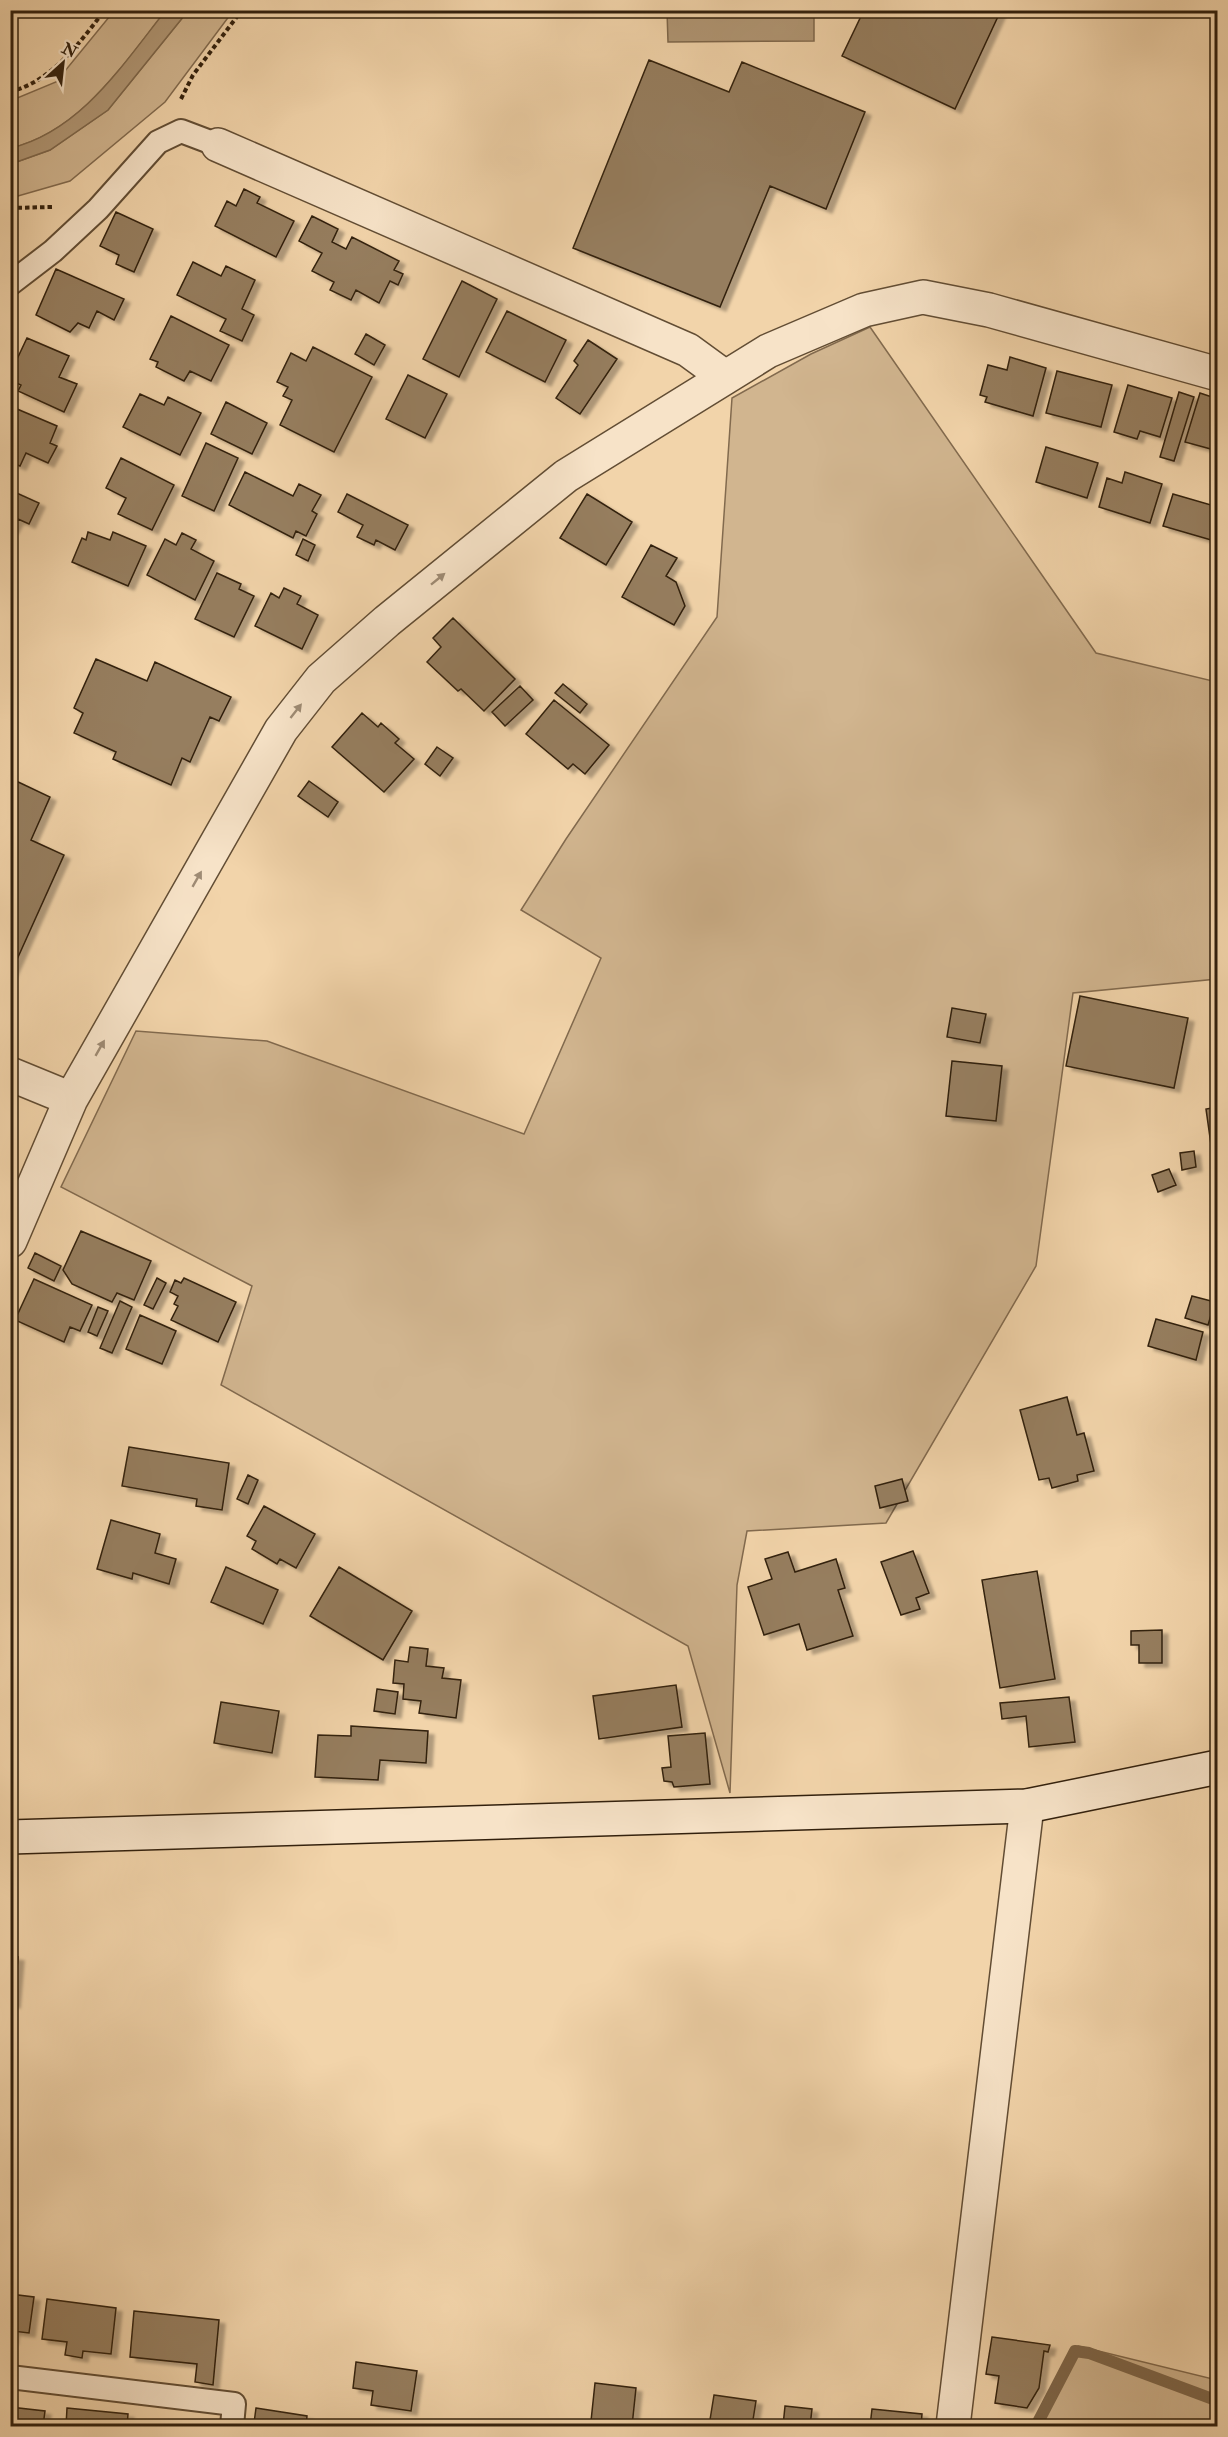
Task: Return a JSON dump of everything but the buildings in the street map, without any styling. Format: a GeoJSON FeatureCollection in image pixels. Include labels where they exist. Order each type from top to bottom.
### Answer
{"type":"FeatureCollection","features":[{"type":"Feature","properties":{"kind":"street"},"geometry":{"type":"LineString","coordinates":[[218,145],[688,350],[725,377]]}},
{"type":"Feature","properties":{"kind":"street"},"geometry":{"type":"LineString","coordinates":[[10,1241],[71,1099],[281,730],[321,679],[387,621],[567,476],[768,351],[864,310],[923,297],[988,310],[1218,374]]}},
{"type":"Feature","properties":{"kind":"street"},"geometry":{"type":"LineString","coordinates":[[10,1074],[71,1099]]}},
{"type":"Feature","properties":{"kind":"street"},"geometry":{"type":"LineString","coordinates":[[10,1837],[1027,1806],[1218,1767]]}},
{"type":"Feature","properties":{"kind":"street"},"geometry":{"type":"LineString","coordinates":[[953,2427],[1027,1806]]}},
{"type":"Feature","properties":{"kind":"lane"},"geometry":{"type":"LineString","coordinates":[[10,284],[53,251],[83,223],[158,142],[181,131],[218,145]]}},
{"type":"Feature","properties":{"kind":"lane"},"geometry":{"type":"LineString","coordinates":[[10,2377],[234,2404],[232,2427]]}},
{"type":"Feature","properties":{"kind":"path"},"geometry":{"type":"LineString","coordinates":[[10,92],[24,88],[64,62],[105,10]]}},
{"type":"Feature","properties":{"kind":"path"},"geometry":{"type":"LineString","coordinates":[[158,142],[193,75],[242,10]]}},
{"type":"Feature","properties":{"kind":"shaded area"},"geometry":{"type":"Polygon","coordinates":[[[166,10],[188,11],[108,110],[50,150],[11,164],[11,148],[59,127],[99,93],[166,10]]]}},
{"type":"Feature","properties":{"kind":"shaded area"},"geometry":{"type":"Polygon","coordinates":[[[114,11],[166,11],[117,73],[79,111],[59,127],[11,148],[10,101],[56,82],[114,11]]]}},
{"type":"Feature","properties":{"kind":"shaded area"},"geometry":{"type":"Polygon","coordinates":[[[188,11],[233,11],[165,102],[70,181],[11,198],[11,164],[50,150],[108,110],[188,11]]]}},
{"type":"Feature","properties":{"kind":"shaded area"},"geometry":{"type":"Polygon","coordinates":[[[667,11],[814,11],[814,41],[668,42],[667,11]]]}},
{"type":"Feature","properties":{"kind":"shaded area"},"geometry":{"type":"Polygon","coordinates":[[[870,327],[1096,653],[1217,682],[1217,979],[1073,993],[1036,1266],[886,1523],[747,1531],[737,1585],[730,1793],[688,1646],[221,1385],[252,1286],[61,1187],[136,1031],[267,1041],[524,1134],[601,958],[521,910],[566,839],[717,617],[732,398],[811,354],[870,327]]]}},
{"type":"Feature","properties":{"kind":"shaded area"},"geometry":{"type":"Polygon","coordinates":[[[1078,2346],[1217,2380],[1217,2426],[1036,2426],[1078,2346]]]}},
{"type":"Feature","properties":{"kind":"waterway"},"geometry":{"type":"LineString","coordinates":[[1036,2426],[1075,2351],[1089,2353],[1218,2401]]}}]}
